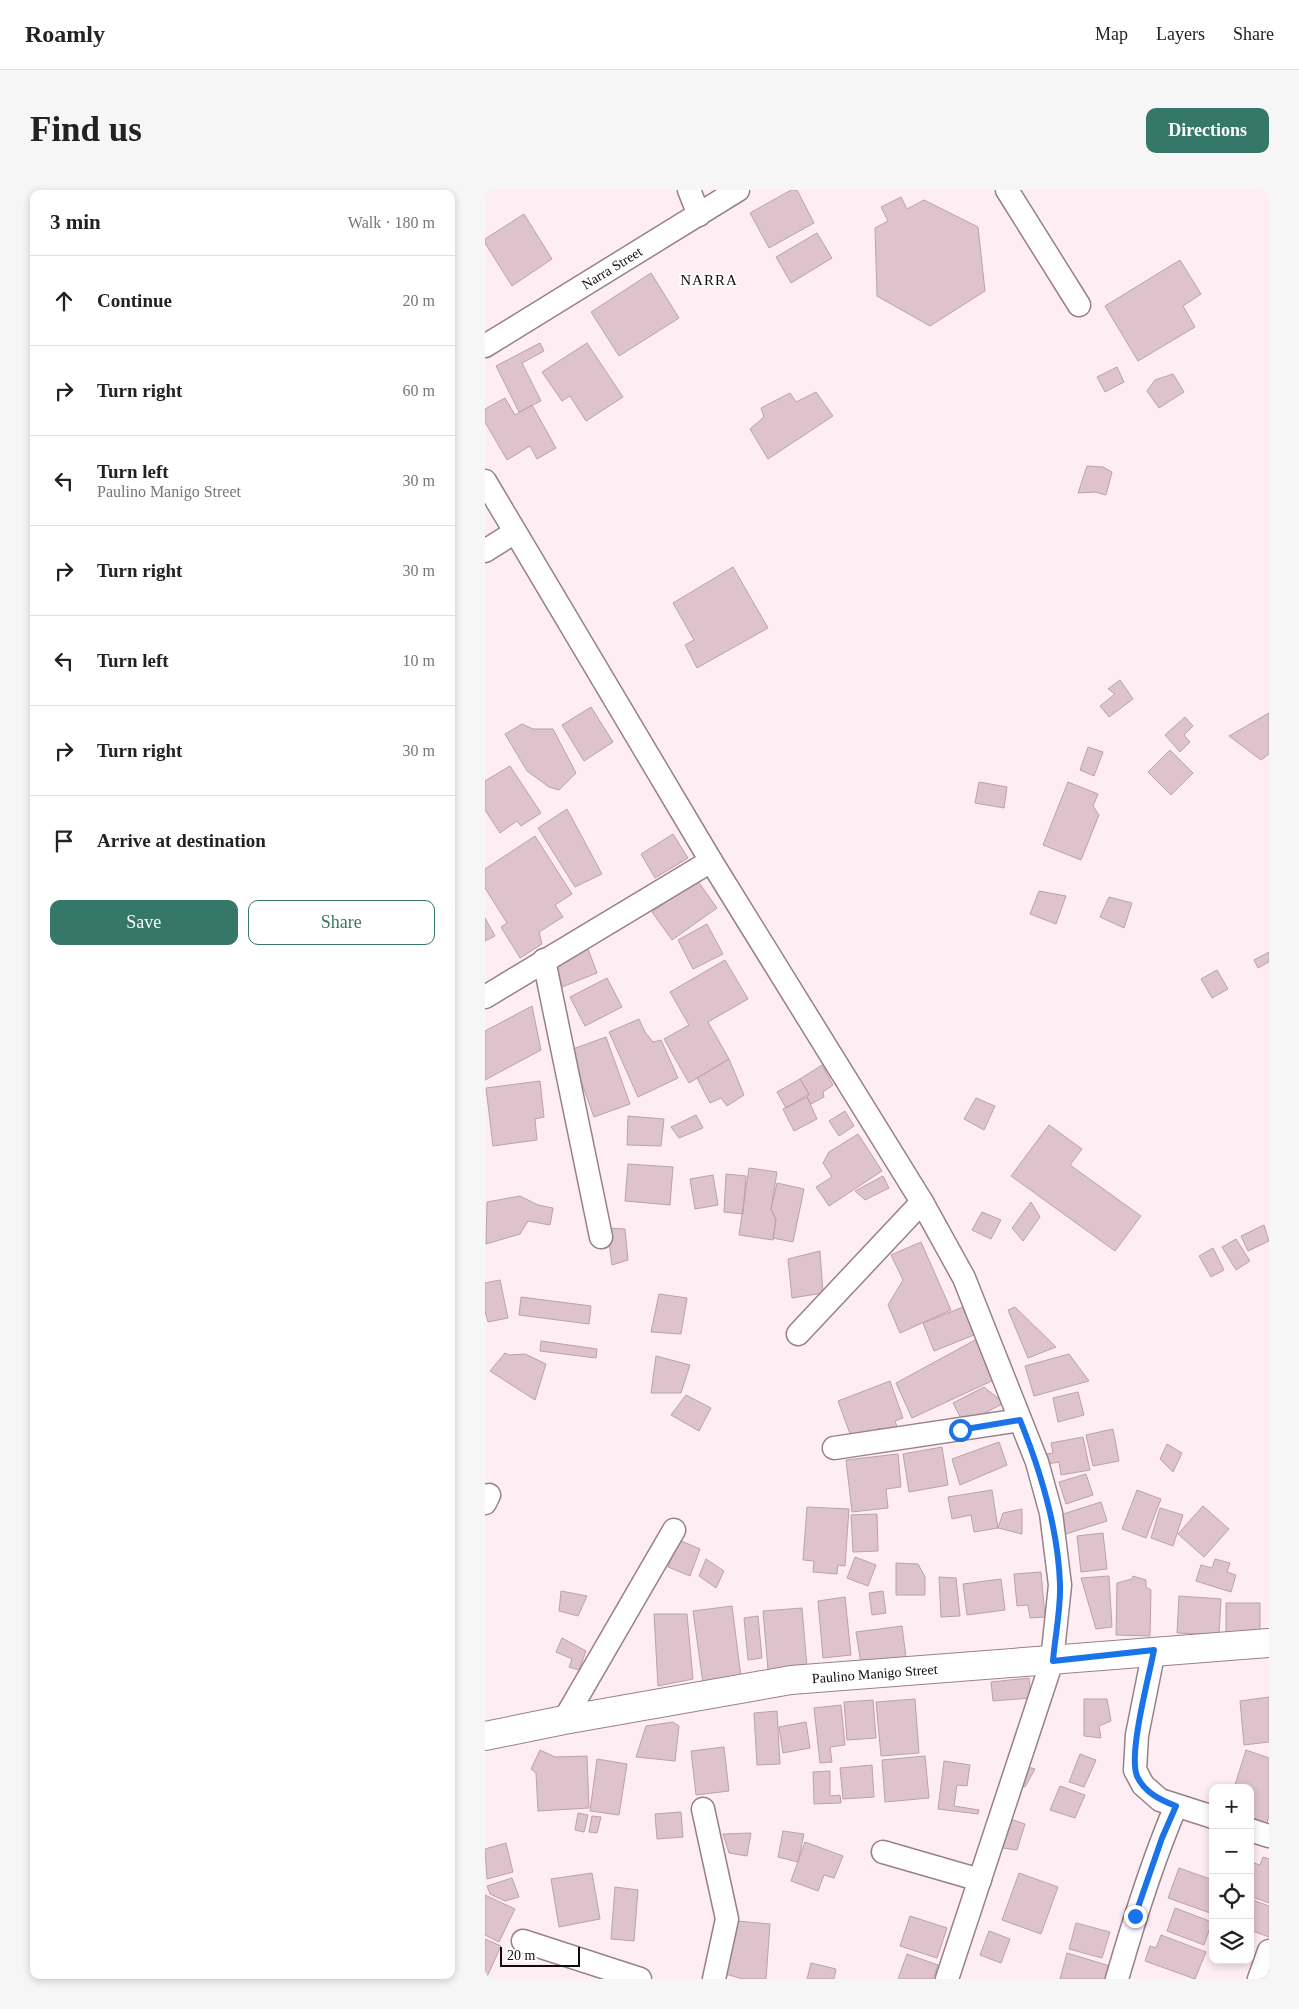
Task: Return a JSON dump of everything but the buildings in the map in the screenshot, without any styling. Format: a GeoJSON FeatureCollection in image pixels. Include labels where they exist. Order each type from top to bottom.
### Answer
{"type":"FeatureCollection","features":[{"type":"Feature","properties":{"kind":"street"},"geometry":{"type":"LineString","coordinates":[[689,190],[699,215]]}},
{"type":"Feature","properties":{"kind":"street","name":"Narra Street"},"geometry":{"type":"LineString","coordinates":[[485,346],[737,190]]}},
{"type":"Feature","properties":{"kind":"street"},"geometry":{"type":"LineString","coordinates":[[1007,190],[1079,305]]}},
{"type":"Feature","properties":{"kind":"street"},"geometry":{"type":"LineString","coordinates":[[485,481],[711,861],[922,1202],[965,1278],[1037,1462],[1051,1513],[1060,1585],[1053,1661],[947,1979]]}},
{"type":"Feature","properties":{"kind":"street"},"geometry":{"type":"LineString","coordinates":[[485,551],[515,532]]}},
{"type":"Feature","properties":{"kind":"street"},"geometry":{"type":"LineString","coordinates":[[485,997],[711,861]]}},
{"type":"Feature","properties":{"kind":"street"},"geometry":{"type":"LineString","coordinates":[[544,960],[601,1237]]}},
{"type":"Feature","properties":{"kind":"street"},"geometry":{"type":"LineString","coordinates":[[798,1334],[922,1202]]}},
{"type":"Feature","properties":{"kind":"street"},"geometry":{"type":"LineString","coordinates":[[834,1448],[1020,1420]]}},
{"type":"Feature","properties":{"kind":"street"},"geometry":{"type":"LineString","coordinates":[[564,1720],[674,1530]]}},
{"type":"Feature","properties":{"kind":"street","name":"Paulino Manigo Street"},"geometry":{"type":"LineString","coordinates":[[485,1736],[564,1720],[791,1680],[1053,1661],[1154,1650],[1269,1643]]}},
{"type":"Feature","properties":{"kind":"street"},"geometry":{"type":"LineString","coordinates":[[1154,1650],[1137,1735],[1135,1770],[1138,1778],[1160,1800],[1209,1817]]}},
{"type":"Feature","properties":{"kind":"street"},"geometry":{"type":"LineString","coordinates":[[1117,1979],[1144,1890],[1176,1806]]}},
{"type":"Feature","properties":{"kind":"street"},"geometry":{"type":"LineString","coordinates":[[703,1809],[727,1919],[714,1979]]}},
{"type":"Feature","properties":{"kind":"street"},"geometry":{"type":"LineString","coordinates":[[1254,1831],[1269,1836]]}},
{"type":"Feature","properties":{"kind":"street"},"geometry":{"type":"LineString","coordinates":[[883,1852],[980,1880]]}},
{"type":"Feature","properties":{"kind":"street"},"geometry":{"type":"LineString","coordinates":[[523,1941],[640,1979]]}},
{"type":"Feature","properties":{"kind":"street"},"geometry":{"type":"LineString","coordinates":[[1259,1979],[1269,1951]]}},
{"type":"Feature","properties":{"kind":"district","name":"NARRA"},"geometry":{"type":"Point","coordinates":[709,280]}},
{"type":"Feature","properties":{"kind":"route"},"geometry":{"type":"LineString","coordinates":[[960,1430],[1020,1420],[1037,1462],[1051,1513],[1060,1585],[1053,1661],[1154,1650],[1137,1735],[1135,1770],[1143,1785],[1160,1800],[1176,1806],[1162,1838],[1135,1916]]}}]}
